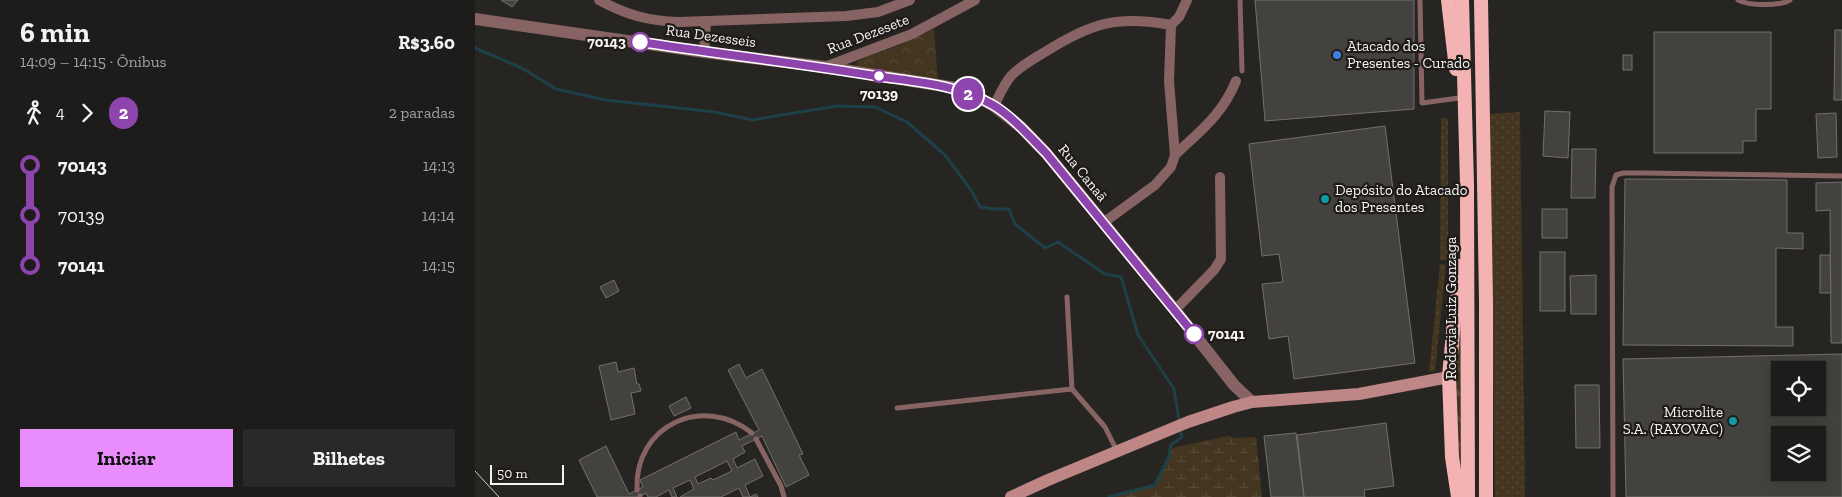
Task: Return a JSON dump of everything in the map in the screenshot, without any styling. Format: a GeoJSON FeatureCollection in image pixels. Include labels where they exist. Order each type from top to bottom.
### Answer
{"type":"FeatureCollection","features":[{"type":"Feature","properties":{"kind":"highway"},"geometry":{"type":"LineString","coordinates":[[1448,0],[1459,98],[1465,118]]}},
{"type":"Feature","properties":{"kind":"highway","name":"Rodovia Luiz Gonzaga"},"geometry":{"type":"LineString","coordinates":[[1462,0],[1467,184],[1469,497]]}},
{"type":"Feature","properties":{"kind":"highway"},"geometry":{"type":"LineString","coordinates":[[1481,0],[1486,311],[1486,497]]}},
{"type":"Feature","properties":{"kind":"highway"},"geometry":{"type":"LineString","coordinates":[[1456,494],[1452,457],[1449,377],[1467,184]]}},
{"type":"Feature","properties":{"kind":"main road"},"geometry":{"type":"LineString","coordinates":[[1011,497],[1188,422],[1252,402],[1359,394],[1449,377]]}},
{"type":"Feature","properties":{"kind":"street"},"geometry":{"type":"LineString","coordinates":[[599,0],[616,9],[639,17],[660,21],[706,22],[846,16],[878,12],[910,0]]}},
{"type":"Feature","properties":{"kind":"street","name":"Rua Dezesete"},"geometry":{"type":"LineString","coordinates":[[825,67],[912,34],[975,0]]}},
{"type":"Feature","properties":{"kind":"street"},"geometry":{"type":"LineString","coordinates":[[1103,223],[1155,185],[1171,168],[1175,155],[1169,81],[1171,25],[1179,17],[1187,0]]}},
{"type":"Feature","properties":{"kind":"street","name":"Rua Dezesseis"},"geometry":{"type":"LineString","coordinates":[[475,19],[704,52],[825,67]]}},
{"type":"Feature","properties":{"kind":"street"},"geometry":{"type":"LineString","coordinates":[[704,52],[706,22]]}},
{"type":"Feature","properties":{"kind":"street"},"geometry":{"type":"LineString","coordinates":[[994,106],[1007,81],[1017,70],[1068,37],[1087,28],[1110,22],[1154,22],[1171,25]]}},
{"type":"Feature","properties":{"kind":"street","name":"Rua Canaã"},"geometry":{"type":"LineString","coordinates":[[825,67],[955,88],[994,106],[1021,127],[1046,153],[1234,385],[1252,402]]}},
{"type":"Feature","properties":{"kind":"street"},"geometry":{"type":"LineString","coordinates":[[1175,155],[1220,112],[1236,81]]}},
{"type":"Feature","properties":{"kind":"street"},"geometry":{"type":"LineString","coordinates":[[1175,310],[1214,270],[1221,259],[1220,177]]}},
{"type":"Feature","properties":{"kind":"lane"},"geometry":{"type":"LineString","coordinates":[[1240,0],[1242,71]]}},
{"type":"Feature","properties":{"kind":"lane"},"geometry":{"type":"LineString","coordinates":[[1420,0],[1422,103],[1459,98]]}},
{"type":"Feature","properties":{"kind":"lane"},"geometry":{"type":"LineString","coordinates":[[1739,0],[1749,4],[1759,4],[1785,3],[1790,0]]}},
{"type":"Feature","properties":{"kind":"lane"},"geometry":{"type":"LineString","coordinates":[[1613,497],[1612,187],[1616,176],[1623,173],[1643,172],[1842,176]]}},
{"type":"Feature","properties":{"kind":"lane"},"geometry":{"type":"LineString","coordinates":[[1067,297],[1072,388],[1105,427],[1117,451]]}},
{"type":"Feature","properties":{"kind":"lane"},"geometry":{"type":"LineString","coordinates":[[897,408],[1072,388]]}},
{"type":"Feature","properties":{"kind":"lane"},"geometry":{"type":"LineString","coordinates":[[637,490],[639,466],[646,450],[656,436],[688,417],[712,416],[724,418],[752,433]]}},
{"type":"Feature","properties":{"kind":"lane"},"geometry":{"type":"LineString","coordinates":[[756,439],[781,486],[784,497]]}},
{"type":"Feature","properties":{"kind":"green space"},"geometry":{"type":"Polygon","coordinates":[[[934,29],[938,81],[856,67],[858,61],[862,58],[894,47],[934,29]]]}},
{"type":"Feature","properties":{"kind":"green space"},"geometry":{"type":"Polygon","coordinates":[[[1520,112],[1525,497],[1495,497],[1489,114],[1520,112]]]}},
{"type":"Feature","properties":{"kind":"green space"},"geometry":{"type":"Polygon","coordinates":[[[1441,118],[1448,119],[1448,260],[1440,260],[1441,118]]]}},
{"type":"Feature","properties":{"kind":"green space"},"geometry":{"type":"Polygon","coordinates":[[[1440,264],[1446,265],[1435,371],[1429,372],[1440,264]]]}},
{"type":"Feature","properties":{"kind":"green space"},"geometry":{"type":"Polygon","coordinates":[[[1461,297],[1463,326],[1461,473],[1455,441],[1454,380],[1461,297]]]}},
{"type":"Feature","properties":{"kind":"green space"},"geometry":{"type":"Polygon","coordinates":[[[1228,436],[1236,438],[1256,437],[1262,497],[1108,497],[1155,485],[1168,459],[1170,450],[1176,447],[1228,436]]]}},
{"type":"Feature","properties":{"kind":"building"},"geometry":{"type":"Polygon","coordinates":[[[501,0],[518,0],[512,7],[501,0]]]}},
{"type":"Feature","properties":{"kind":"building","name":"Atacado dos Presentes - Curado"},"geometry":{"type":"Polygon","coordinates":[[[1255,0],[1414,0],[1414,109],[1265,121],[1255,0]]]}},
{"type":"Feature","properties":{"kind":"building"},"geometry":{"type":"Polygon","coordinates":[[[1835,30],[1842,30],[1842,100],[1834,100],[1835,30]]]}},
{"type":"Feature","properties":{"kind":"building"},"geometry":{"type":"Polygon","coordinates":[[[1654,32],[1771,32],[1771,109],[1756,109],[1756,141],[1743,141],[1743,153],[1654,153],[1654,32]]]}},
{"type":"Feature","properties":{"kind":"building"},"geometry":{"type":"Polygon","coordinates":[[[1623,55],[1632,55],[1632,70],[1623,70],[1623,55]]]}},
{"type":"Feature","properties":{"kind":"building"},"geometry":{"type":"Polygon","coordinates":[[[1545,111],[1570,112],[1568,158],[1543,156],[1545,111]]]}},
{"type":"Feature","properties":{"kind":"building"},"geometry":{"type":"Polygon","coordinates":[[[1836,113],[1837,157],[1818,158],[1816,114],[1836,113]]]}},
{"type":"Feature","properties":{"kind":"building","name":"Depósito do Atacado dos Presentes"},"geometry":{"type":"Polygon","coordinates":[[[1385,126],[1415,363],[1294,379],[1288,336],[1269,339],[1262,284],[1283,282],[1279,254],[1262,256],[1249,144],[1385,126]]]}},
{"type":"Feature","properties":{"kind":"building"},"geometry":{"type":"Polygon","coordinates":[[[1572,149],[1596,149],[1595,198],[1571,198],[1572,149]]]}},
{"type":"Feature","properties":{"kind":"building"},"geometry":{"type":"Polygon","coordinates":[[[1625,179],[1787,180],[1787,233],[1803,233],[1803,249],[1776,248],[1776,327],[1793,327],[1793,346],[1623,345],[1625,179]]]}},
{"type":"Feature","properties":{"kind":"building"},"geometry":{"type":"Polygon","coordinates":[[[1842,182],[1842,343],[1831,343],[1830,210],[1816,211],[1816,183],[1842,182]]]}},
{"type":"Feature","properties":{"kind":"building"},"geometry":{"type":"Polygon","coordinates":[[[1542,209],[1567,209],[1567,238],[1542,238],[1542,209]]]}},
{"type":"Feature","properties":{"kind":"building"},"geometry":{"type":"Polygon","coordinates":[[[1540,252],[1565,252],[1565,311],[1540,311],[1540,252]]]}},
{"type":"Feature","properties":{"kind":"building"},"geometry":{"type":"Polygon","coordinates":[[[1820,255],[1830,255],[1831,293],[1820,293],[1820,255]]]}},
{"type":"Feature","properties":{"kind":"building"},"geometry":{"type":"Polygon","coordinates":[[[1596,275],[1596,314],[1571,314],[1570,276],[1596,275]]]}},
{"type":"Feature","properties":{"kind":"building"},"geometry":{"type":"Polygon","coordinates":[[[614,280],[619,291],[606,298],[600,287],[614,280]]]}},
{"type":"Feature","properties":{"kind":"building","name":"Microlite S.A. (RAYOVAC)"},"geometry":{"type":"Polygon","coordinates":[[[1842,354],[1842,497],[1626,497],[1623,359],[1842,354]]]}},
{"type":"Feature","properties":{"kind":"building"},"geometry":{"type":"Polygon","coordinates":[[[616,362],[618,372],[634,368],[637,384],[639,384],[641,391],[631,393],[635,414],[611,420],[599,366],[616,362]]]}},
{"type":"Feature","properties":{"kind":"building"},"geometry":{"type":"Polygon","coordinates":[[[739,364],[746,378],[762,369],[803,454],[799,455],[809,475],[786,487],[762,436],[742,446],[745,452],[733,459],[737,468],[755,459],[763,476],[745,485],[750,497],[743,497],[739,488],[721,497],[680,497],[694,489],[690,480],[673,488],[677,497],[672,497],[669,490],[656,497],[648,497],[646,493],[638,497],[597,497],[579,460],[606,446],[629,494],[643,487],[640,480],[736,432],[739,440],[759,430],[728,370],[739,364]],[[727,461],[695,477],[698,484],[711,478],[713,480],[732,471],[727,461]]]}},
{"type":"Feature","properties":{"kind":"building"},"geometry":{"type":"Polygon","coordinates":[[[1575,385],[1599,385],[1600,448],[1576,448],[1575,385]]]}},
{"type":"Feature","properties":{"kind":"building"},"geometry":{"type":"Polygon","coordinates":[[[686,397],[691,408],[674,416],[669,406],[686,397]]]}},
{"type":"Feature","properties":{"kind":"building"},"geometry":{"type":"Polygon","coordinates":[[[1386,423],[1394,486],[1364,490],[1365,497],[1304,497],[1297,435],[1386,423]]]}},
{"type":"Feature","properties":{"kind":"building"},"geometry":{"type":"Polygon","coordinates":[[[1296,433],[1304,497],[1271,497],[1264,436],[1296,433]]]}},
{"type":"Feature","properties":{"kind":"waterway"},"geometry":{"type":"LineString","coordinates":[[475,48],[522,68],[556,89],[606,100],[715,112],[752,120],[837,106],[875,107],[907,122],[945,155],[971,190],[980,207],[1009,209],[1015,224],[1045,248],[1058,242],[1105,274],[1121,277],[1138,335],[1174,389],[1179,421]]}},
{"type":"Feature","properties":{"kind":"waterway"},"geometry":{"type":"LineString","coordinates":[[1109,497],[1155,485],[1168,459],[1171,445],[1182,437],[1180,428]]}},
{"type":"Feature","properties":{"kind":"tram line"},"geometry":{"type":"LineString","coordinates":[[475,471],[499,497]]}},
{"type":"Feature","properties":{"kind":"bus line","name":"2"},"geometry":{"type":"LineString","coordinates":[[640,42],[935,84],[955,88],[979,98],[994,106],[1021,127],[1046,153],[1194,334]]}},
{"type":"Feature","properties":{"kind":"place","name":"70143"},"geometry":{"type":"Point","coordinates":[640,42]}},
{"type":"Feature","properties":{"kind":"place","name":"Atacado dos Presentes - Curado"},"geometry":{"type":"Point","coordinates":[1337,55]}},
{"type":"Feature","properties":{"kind":"place","name":"70139"},"geometry":{"type":"Point","coordinates":[879,76]}},
{"type":"Feature","properties":{"kind":"place","name":"Depósito do Atacado dos Presentes"},"geometry":{"type":"Point","coordinates":[1325,199]}},
{"type":"Feature","properties":{"kind":"place","name":"70141"},"geometry":{"type":"Point","coordinates":[1194,334]}},
{"type":"Feature","properties":{"kind":"place","name":"Microlite S.A. (RAYOVAC)"},"geometry":{"type":"Point","coordinates":[1733,421]}}]}
